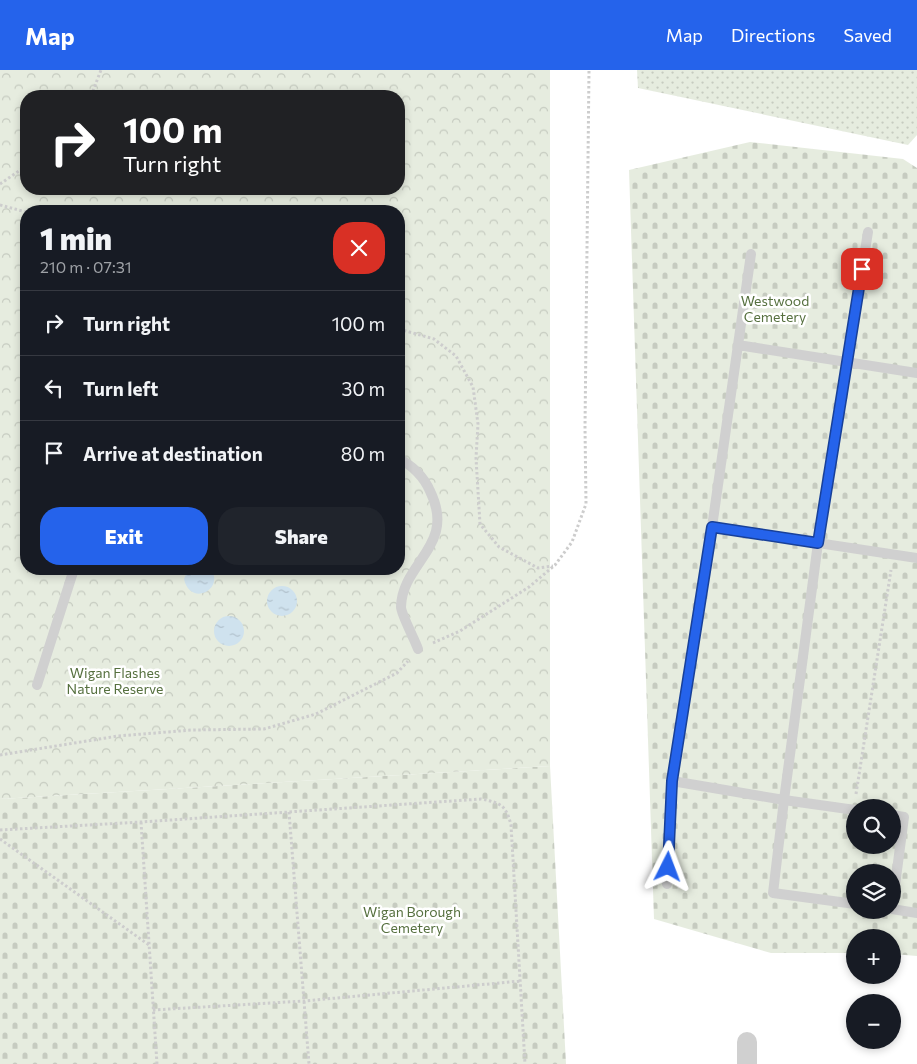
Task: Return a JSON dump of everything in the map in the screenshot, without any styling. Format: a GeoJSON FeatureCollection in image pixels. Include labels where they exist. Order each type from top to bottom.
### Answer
{"type":"FeatureCollection","features":[{"type":"Feature","properties":{"kind":"street"},"geometry":{"type":"LineString","coordinates":[[747,1042],[747,1064]]}},
{"type":"Feature","properties":{"kind":"lane"},"geometry":{"type":"LineString","coordinates":[[846,903],[773,893],[818,543],[868,232]]}},
{"type":"Feature","properties":{"kind":"lane"},"geometry":{"type":"LineString","coordinates":[[667,884],[672,781],[712,527],[751,254]]}},
{"type":"Feature","properties":{"kind":"lane"},"geometry":{"type":"LineString","coordinates":[[738,345],[917,373]]}},
{"type":"Feature","properties":{"kind":"lane"},"geometry":{"type":"LineString","coordinates":[[405,462],[425,480],[436,503],[436,533],[424,557],[406,585],[401,608],[418,649]]}},
{"type":"Feature","properties":{"kind":"lane"},"geometry":{"type":"LineString","coordinates":[[712,527],[917,558]]}},
{"type":"Feature","properties":{"kind":"lane"},"geometry":{"type":"LineString","coordinates":[[37,685],[72,575]]}},
{"type":"Feature","properties":{"kind":"lane"},"geometry":{"type":"LineString","coordinates":[[672,781],[846,809]]}},
{"type":"Feature","properties":{"kind":"lane"},"geometry":{"type":"LineString","coordinates":[[901,816],[904,817],[901,840]]}},
{"type":"Feature","properties":{"kind":"lane"},"geometry":{"type":"LineString","coordinates":[[901,910],[917,913]]}},
{"type":"Feature","properties":{"kind":"path"},"geometry":{"type":"LineString","coordinates":[[93,90],[100,70]]}},
{"type":"Feature","properties":{"kind":"path"},"geometry":{"type":"LineString","coordinates":[[0,755],[118,736],[192,730],[264,729],[316,714],[397,673],[418,649],[460,631],[529,587],[556,565],[572,542],[586,504],[585,427],[589,70]]}},
{"type":"Feature","properties":{"kind":"path"},"geometry":{"type":"LineString","coordinates":[[0,184],[20,170]]}},
{"type":"Feature","properties":{"kind":"path"},"geometry":{"type":"LineString","coordinates":[[0,205],[20,210]]}},
{"type":"Feature","properties":{"kind":"path"},"geometry":{"type":"LineString","coordinates":[[405,330],[434,339],[456,356],[473,388],[478,424],[476,458],[480,524],[499,547],[538,568],[556,565]]}},
{"type":"Feature","properties":{"kind":"path"},"geometry":{"type":"LineString","coordinates":[[856,797],[893,554]]}},
{"type":"Feature","properties":{"kind":"path"},"geometry":{"type":"LineString","coordinates":[[0,830],[481,799],[497,802],[508,810],[511,825],[526,1064]]}},
{"type":"Feature","properties":{"kind":"path"},"geometry":{"type":"LineString","coordinates":[[289,812],[309,1064]]}},
{"type":"Feature","properties":{"kind":"path"},"geometry":{"type":"LineString","coordinates":[[141,822],[157,1064]]}},
{"type":"Feature","properties":{"kind":"path"},"geometry":{"type":"LineString","coordinates":[[0,838],[149,946]]}},
{"type":"Feature","properties":{"kind":"path"},"geometry":{"type":"LineString","coordinates":[[153,1010],[304,1001],[521,981]]}},
{"type":"Feature","properties":{"kind":"green space","name":"Wigan Flashes Nature Reserve"},"geometry":{"type":"Polygon","coordinates":[[[0,70],[550,70],[550,766],[0,799],[0,70]]]}},
{"type":"Feature","properties":{"kind":"green space"},"geometry":{"type":"Polygon","coordinates":[[[637,70],[917,70],[917,135],[908,145],[638,88],[637,70]]]}},
{"type":"Feature","properties":{"kind":"green space","name":"Westwood Cemetery"},"geometry":{"type":"Polygon","coordinates":[[[750,142],[903,159],[917,168],[917,956],[901,955],[901,929],[846,929],[846,953],[771,953],[654,919],[629,170],[750,142]]]}},
{"type":"Feature","properties":{"kind":"green space","name":"Wigan Borough Cemetery"},"geometry":{"type":"Polygon","coordinates":[[[550,766],[566,1064],[0,1064],[0,799],[550,766]]]}},
{"type":"Feature","properties":{"kind":"water"},"geometry":{"type":"Polygon","coordinates":[[[186,575],[213,575],[214,583],[210,589],[199,594],[187,587],[184,579],[186,575]]]}},
{"type":"Feature","properties":{"kind":"water"},"geometry":{"type":"Polygon","coordinates":[[[282,586],[293,590],[297,601],[293,612],[282,616],[271,612],[267,601],[271,590],[282,586]]]}},
{"type":"Feature","properties":{"kind":"water"},"geometry":{"type":"Polygon","coordinates":[[[229,616],[240,620],[244,631],[240,642],[229,646],[218,642],[214,631],[218,620],[229,616]]]}},
{"type":"Feature","properties":{"kind":"route"},"geometry":{"type":"LineString","coordinates":[[668,867],[672,781],[712,527],[818,543],[862,269]]}}]}
